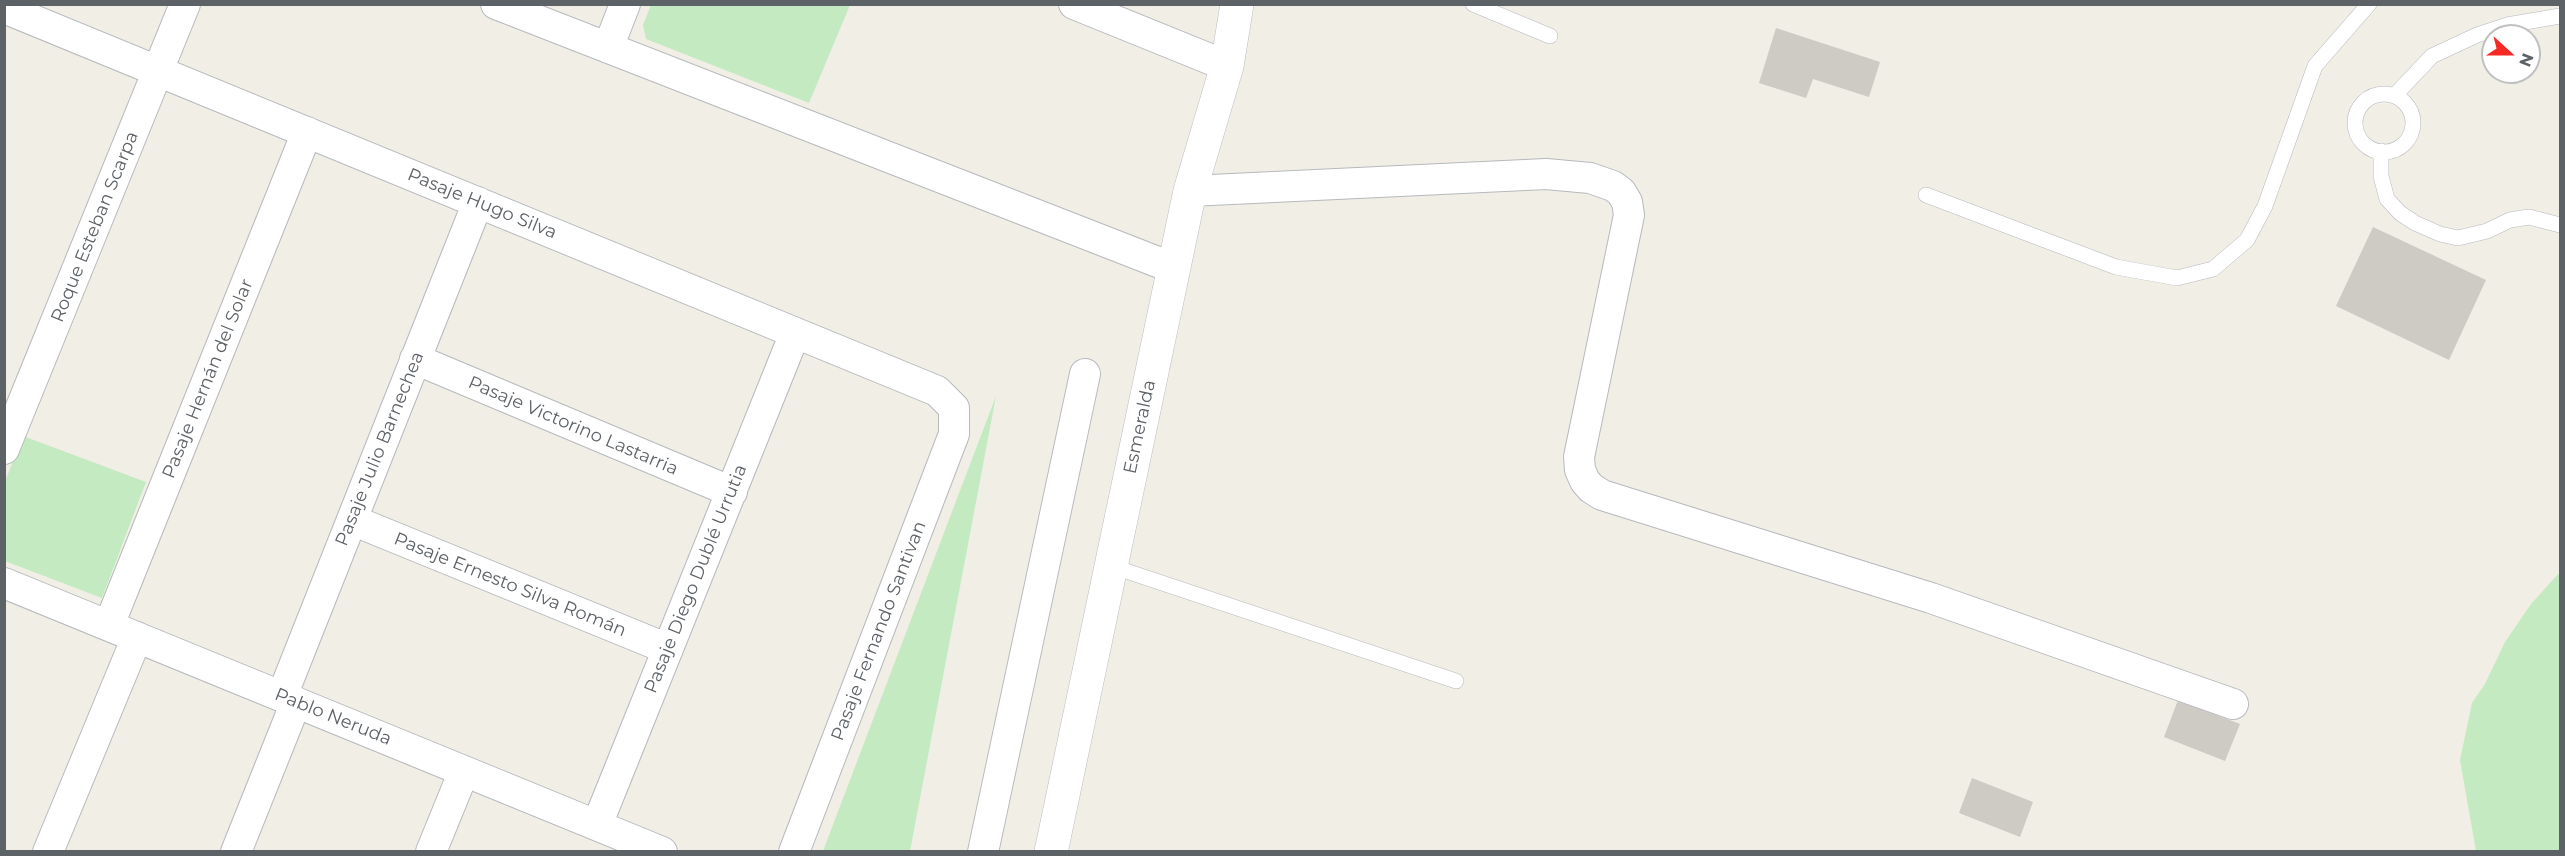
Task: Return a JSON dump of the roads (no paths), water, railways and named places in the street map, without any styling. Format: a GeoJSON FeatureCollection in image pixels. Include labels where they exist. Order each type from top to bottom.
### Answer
{"type":"FeatureCollection","features":[{"type":"Feature","properties":{"kind":"street","name":"Roque Esteban Scarpa"},"geometry":{"type":"LineString","coordinates":[[4,449],[185,4]]}},
{"type":"Feature","properties":{"kind":"street"},"geometry":{"type":"LineString","coordinates":[[608,48],[625,4]]}},
{"type":"Feature","properties":{"kind":"street"},"geometry":{"type":"LineString","coordinates":[[1074,4],[1227,66]]}},
{"type":"Feature","properties":{"kind":"street","name":"Esmeralda"},"geometry":{"type":"LineString","coordinates":[[1051,852],[1173,268],[1190,191],[1227,66],[1237,4]]}},
{"type":"Feature","properties":{"kind":"street"},"geometry":{"type":"LineString","coordinates":[[497,5],[1173,268]]}},
{"type":"Feature","properties":{"kind":"street","name":"Pasaje Hugo Silva"},"geometry":{"type":"LineString","coordinates":[[4,8],[938,391],[954,408]]}},
{"type":"Feature","properties":{"kind":"street","name":"Pasaje Hernán del Solar"},"geometry":{"type":"LineString","coordinates":[[109,625],[307,132]]}},
{"type":"Feature","properties":{"kind":"street"},"geometry":{"type":"LineString","coordinates":[[1190,191],[1546,174],[1590,178],[1613,186],[1622,192],[1628,202],[1629,214],[1579,457],[1580,470],[1591,488],[1602,495],[1931,598],[2233,704]]}},
{"type":"Feature","properties":{"kind":"street","name":"Pasaje Julio Barnechea"},"geometry":{"type":"LineString","coordinates":[[236,852],[352,520],[477,202]]}},
{"type":"Feature","properties":{"kind":"street","name":"Pasaje Diego Dublé Urrutia"},"geometry":{"type":"LineString","coordinates":[[611,837],[668,649],[795,333]]}},
{"type":"Feature","properties":{"kind":"street","name":"Pasaje Victorino Lastarria"},"geometry":{"type":"LineString","coordinates":[[415,359],[732,492]]}},
{"type":"Feature","properties":{"kind":"street"},"geometry":{"type":"LineString","coordinates":[[983,852],[1085,374]]}},
{"type":"Feature","properties":{"kind":"street","name":"Pasaje Fernando Santivan"},"geometry":{"type":"LineString","coordinates":[[794,852],[954,434],[954,408]]}},
{"type":"Feature","properties":{"kind":"street","name":"Pasaje Ernesto Silva Román"},"geometry":{"type":"LineString","coordinates":[[352,520],[668,649]]}},
{"type":"Feature","properties":{"kind":"street","name":"Pablo Neruda"},"geometry":{"type":"LineString","coordinates":[[4,583],[464,771],[611,837],[662,852]]}},
{"type":"Feature","properties":{"kind":"street"},"geometry":{"type":"LineString","coordinates":[[48,852],[137,637]]}},
{"type":"Feature","properties":{"kind":"street"},"geometry":{"type":"LineString","coordinates":[[431,852],[464,771]]}},
{"type":"Feature","properties":{"kind":"lane"},"geometry":{"type":"LineString","coordinates":[[1473,4],[1550,36]]}},
{"type":"Feature","properties":{"kind":"lane"},"geometry":{"type":"LineString","coordinates":[[1926,195],[2116,267],[2177,278],[2213,269],[2247,240],[2265,206],[2315,66],[2369,4]]}},
{"type":"Feature","properties":{"kind":"lane"},"geometry":{"type":"LineString","coordinates":[[2395,94],[2432,56],[2477,34],[2560,16]]}},
{"type":"Feature","properties":{"kind":"lane"},"geometry":{"type":"LineString","coordinates":[[2382,93],[2395,94],[2406,102],[2413,114],[2414,127],[2409,139],[2399,148],[2381,152],[2373,150],[2362,143],[2356,131],[2355,118],[2360,106],[2369,97],[2382,93]]}},
{"type":"Feature","properties":{"kind":"lane"},"geometry":{"type":"LineString","coordinates":[[2381,152],[2381,176],[2387,199],[2407,218],[2440,234],[2458,238],[2487,231],[2510,220],[2529,217],[2560,225]]}},
{"type":"Feature","properties":{"kind":"lane"},"geometry":{"type":"LineString","coordinates":[[1111,566],[1456,681]]}}]}
